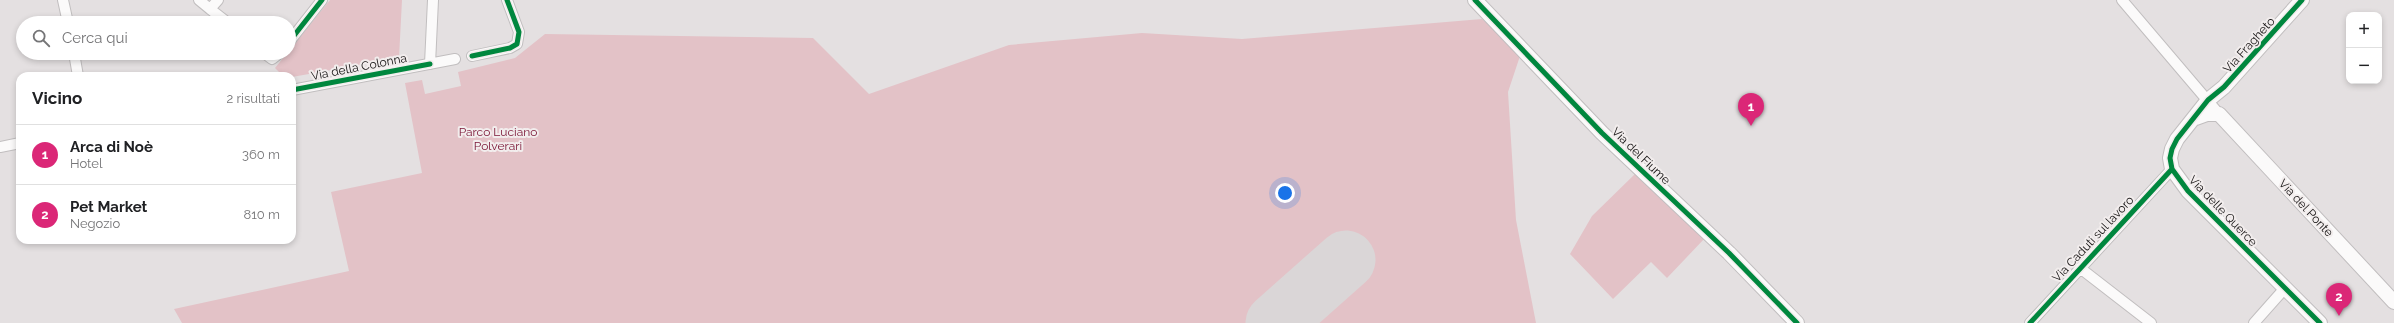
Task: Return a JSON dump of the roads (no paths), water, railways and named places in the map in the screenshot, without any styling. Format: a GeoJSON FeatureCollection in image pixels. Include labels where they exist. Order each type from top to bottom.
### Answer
{"type":"FeatureCollection","features":[{"type":"Feature","properties":{"kind":"street"},"geometry":{"type":"LineString","coordinates":[[63,0],[66,16]]}},
{"type":"Feature","properties":{"kind":"street"},"geometry":{"type":"LineString","coordinates":[[199,0],[219,16]]}},
{"type":"Feature","properties":{"kind":"street"},"geometry":{"type":"LineString","coordinates":[[210,9],[218,0]]}},
{"type":"Feature","properties":{"kind":"street"},"geometry":{"type":"LineString","coordinates":[[296,33],[322,0]]}},
{"type":"Feature","properties":{"kind":"street"},"geometry":{"type":"LineString","coordinates":[[430,64],[433,0]]}},
{"type":"Feature","properties":{"kind":"street"},"geometry":{"type":"LineString","coordinates":[[472,56],[510,48],[517,44],[519,32],[507,0]]}},
{"type":"Feature","properties":{"kind":"street","name":"Via del Fiume"},"geometry":{"type":"LineString","coordinates":[[1475,0],[1602,132],[1729,253],[1797,323]]}},
{"type":"Feature","properties":{"kind":"street","name":"Via del Ponte"},"geometry":{"type":"LineString","coordinates":[[2122,0],[2219,114],[2394,302]]}},
{"type":"Feature","properties":{"kind":"street","name":"Via Fragheto"},"geometry":{"type":"LineString","coordinates":[[2208,100],[2224,87],[2302,0]]}},
{"type":"Feature","properties":{"kind":"street","name":"Via della Colonna"},"geometry":{"type":"LineString","coordinates":[[296,89],[455,59]]}},
{"type":"Feature","properties":{"kind":"street"},"geometry":{"type":"LineString","coordinates":[[75,60],[77,72]]}},
{"type":"Feature","properties":{"kind":"street"},"geometry":{"type":"LineString","coordinates":[[2196,118],[2207,114],[2219,114],[2218,103],[2224,87]]}},
{"type":"Feature","properties":{"kind":"street"},"geometry":{"type":"LineString","coordinates":[[2172,169],[2170,158],[2172,149],[2208,100]]}},
{"type":"Feature","properties":{"kind":"street"},"geometry":{"type":"LineString","coordinates":[[0,147],[16,144]]}},
{"type":"Feature","properties":{"kind":"street","name":"Via Caduti sul lavoro"},"geometry":{"type":"LineString","coordinates":[[2030,323],[2172,169]]}},
{"type":"Feature","properties":{"kind":"street","name":"Via delle Querce"},"geometry":{"type":"LineString","coordinates":[[2172,169],[2188,191],[2320,323]]}},
{"type":"Feature","properties":{"kind":"street"},"geometry":{"type":"LineString","coordinates":[[2080,268],[2151,323]]}},
{"type":"Feature","properties":{"kind":"street"},"geometry":{"type":"LineString","coordinates":[[2254,323],[2285,288]]}},
{"type":"Feature","properties":{"kind":"place","name":"Arca di Noè"},"geometry":{"type":"Point","coordinates":[1751,126]}},
{"type":"Feature","properties":{"kind":"place","name":"Pet Market"},"geometry":{"type":"Point","coordinates":[2339,316]}},
{"type":"Feature","properties":{"kind":"park label","name":"Parco Luciano Polverari"},"geometry":{"type":"Point","coordinates":[498,139]}}]}
